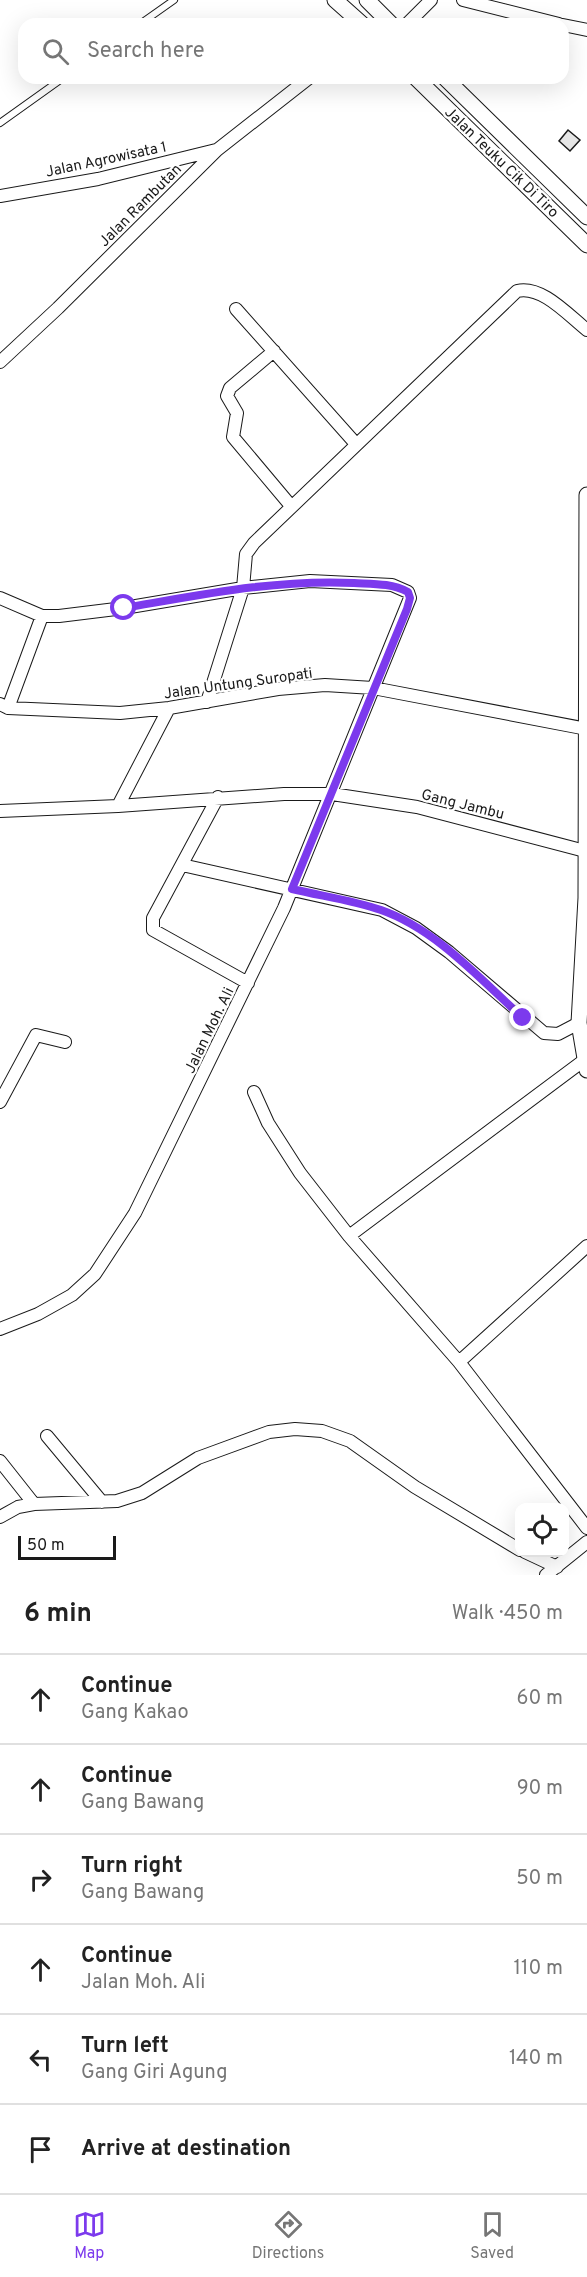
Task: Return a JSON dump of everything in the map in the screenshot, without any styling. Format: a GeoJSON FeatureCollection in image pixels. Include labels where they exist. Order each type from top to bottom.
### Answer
{"type":"FeatureCollection","features":[{"type":"Feature","properties":{"kind":"street"},"geometry":{"type":"LineString","coordinates":[[335,0],[355,18]]}},
{"type":"Feature","properties":{"kind":"street"},"geometry":{"type":"LineString","coordinates":[[367,0],[385,18]]}},
{"type":"Feature","properties":{"kind":"street"},"geometry":{"type":"LineString","coordinates":[[413,18],[431,0]]}},
{"type":"Feature","properties":{"kind":"street"},"geometry":{"type":"LineString","coordinates":[[463,0],[536,18]]}},
{"type":"Feature","properties":{"kind":"street"},"geometry":{"type":"LineString","coordinates":[[569,26],[587,30]]}},
{"type":"Feature","properties":{"kind":"street","name":"Jalan Rambutan"},"geometry":{"type":"LineString","coordinates":[[0,362],[58,308],[217,150],[301,84]]}},
{"type":"Feature","properties":{"kind":"street","name":"Jalan Teuku Cik Di Tiro"},"geometry":{"type":"LineString","coordinates":[[422,84],[587,245]]}},
{"type":"Feature","properties":{"kind":"street"},"geometry":{"type":"LineString","coordinates":[[436,98],[445,100],[451,98],[454,92],[450,84]]}},
{"type":"Feature","properties":{"kind":"street","name":"Jalan Teuku Cik Di Tiro"},"geometry":{"type":"LineString","coordinates":[[451,84],[587,217]]}},
{"type":"Feature","properties":{"kind":"street"},"geometry":{"type":"LineString","coordinates":[[473,134],[470,129],[472,119],[481,116],[487,119]]}},
{"type":"Feature","properties":{"kind":"street","name":"Jalan Agrowisata 1"},"geometry":{"type":"LineString","coordinates":[[0,196],[98,179],[217,150]]}},
{"type":"Feature","properties":{"kind":"street"},"geometry":{"type":"LineString","coordinates":[[207,702],[243,588],[246,554],[291,506],[517,291],[525,289],[543,296],[587,330]]}},
{"type":"Feature","properties":{"kind":"street"},"geometry":{"type":"LineString","coordinates":[[236,309],[356,444]]}},
{"type":"Feature","properties":{"kind":"street"},"geometry":{"type":"LineString","coordinates":[[274,351],[230,388],[227,396],[237,413],[233,437],[291,506]]}},
{"type":"Feature","properties":{"kind":"street"},"geometry":{"type":"LineString","coordinates":[[349,1236],[585,1066],[579,1023],[586,898],[587,496]]}},
{"type":"Feature","properties":{"kind":"street","name":"Jalan Moh. Ali"},"geometry":{"type":"LineString","coordinates":[[0,1329],[38,1314],[72,1295],[95,1274],[135,1214],[292,889],[410,598],[408,592],[392,585],[310,581],[243,588]]}},
{"type":"Feature","properties":{"kind":"street"},"geometry":{"type":"LineString","coordinates":[[0,598],[42,616],[124,608],[243,588]]}},
{"type":"Feature","properties":{"kind":"street"},"geometry":{"type":"LineString","coordinates":[[4,706],[42,616]]}},
{"type":"Feature","properties":{"kind":"street","name":"Jalan Untung Suropati"},"geometry":{"type":"LineString","coordinates":[[4,706],[120,713],[169,708],[278,689],[325,685],[373,688],[586,729]]}},
{"type":"Feature","properties":{"kind":"street"},"geometry":{"type":"LineString","coordinates":[[118,806],[169,708]]}},
{"type":"Feature","properties":{"kind":"street","name":"Gang Jambu"},"geometry":{"type":"LineString","coordinates":[[0,811],[118,806],[218,797],[332,794],[417,807],[585,851]]}},
{"type":"Feature","properties":{"kind":"street"},"geometry":{"type":"LineString","coordinates":[[218,797],[153,918],[153,930],[248,982]]}},
{"type":"Feature","properties":{"kind":"street"},"geometry":{"type":"LineString","coordinates":[[182,865],[382,910],[416,927],[449,952],[544,1033],[558,1034],[579,1023]]}},
{"type":"Feature","properties":{"kind":"street"},"geometry":{"type":"LineString","coordinates":[[0,1102],[36,1035],[65,1042]]}},
{"type":"Feature","properties":{"kind":"street"},"geometry":{"type":"LineString","coordinates":[[254,1092],[282,1148],[349,1236],[459,1362],[587,1528]]}},
{"type":"Feature","properties":{"kind":"street"},"geometry":{"type":"LineString","coordinates":[[459,1362],[587,1246]]}},
{"type":"Feature","properties":{"kind":"street"},"geometry":{"type":"LineString","coordinates":[[0,1517],[18,1507],[34,1504],[102,1502],[142,1493],[198,1458],[269,1432],[295,1429],[322,1431],[350,1441],[415,1487],[515,1548]]}},
{"type":"Feature","properties":{"kind":"street"},"geometry":{"type":"LineString","coordinates":[[47,1436],[102,1502]]}},
{"type":"Feature","properties":{"kind":"street"},"geometry":{"type":"LineString","coordinates":[[0,1461],[34,1504]]}},
{"type":"Feature","properties":{"kind":"street"},"geometry":{"type":"LineString","coordinates":[[546,1575],[587,1542]]}},
{"type":"Feature","properties":{"kind":"street"},"geometry":{"type":"LineString","coordinates":[[536,1557],[557,1567]]}},
{"type":"Feature","properties":{"kind":"lane"},"geometry":{"type":"LineString","coordinates":[[148,18],[174,0]]}},
{"type":"Feature","properties":{"kind":"lane"},"geometry":{"type":"LineString","coordinates":[[0,123],[55,84]]}},
{"type":"Feature","properties":{"kind":"building"},"geometry":{"type":"Polygon","coordinates":[[[568,130],[580,140],[570,151],[559,141],[568,130]]]}},
{"type":"Feature","properties":{"kind":"route"},"geometry":{"type":"LineString","coordinates":[[124,608],[243,588],[310,581],[392,585],[408,592],[410,598],[407,609],[292,889],[382,910],[416,927],[449,952],[523,1018]]}}]}
